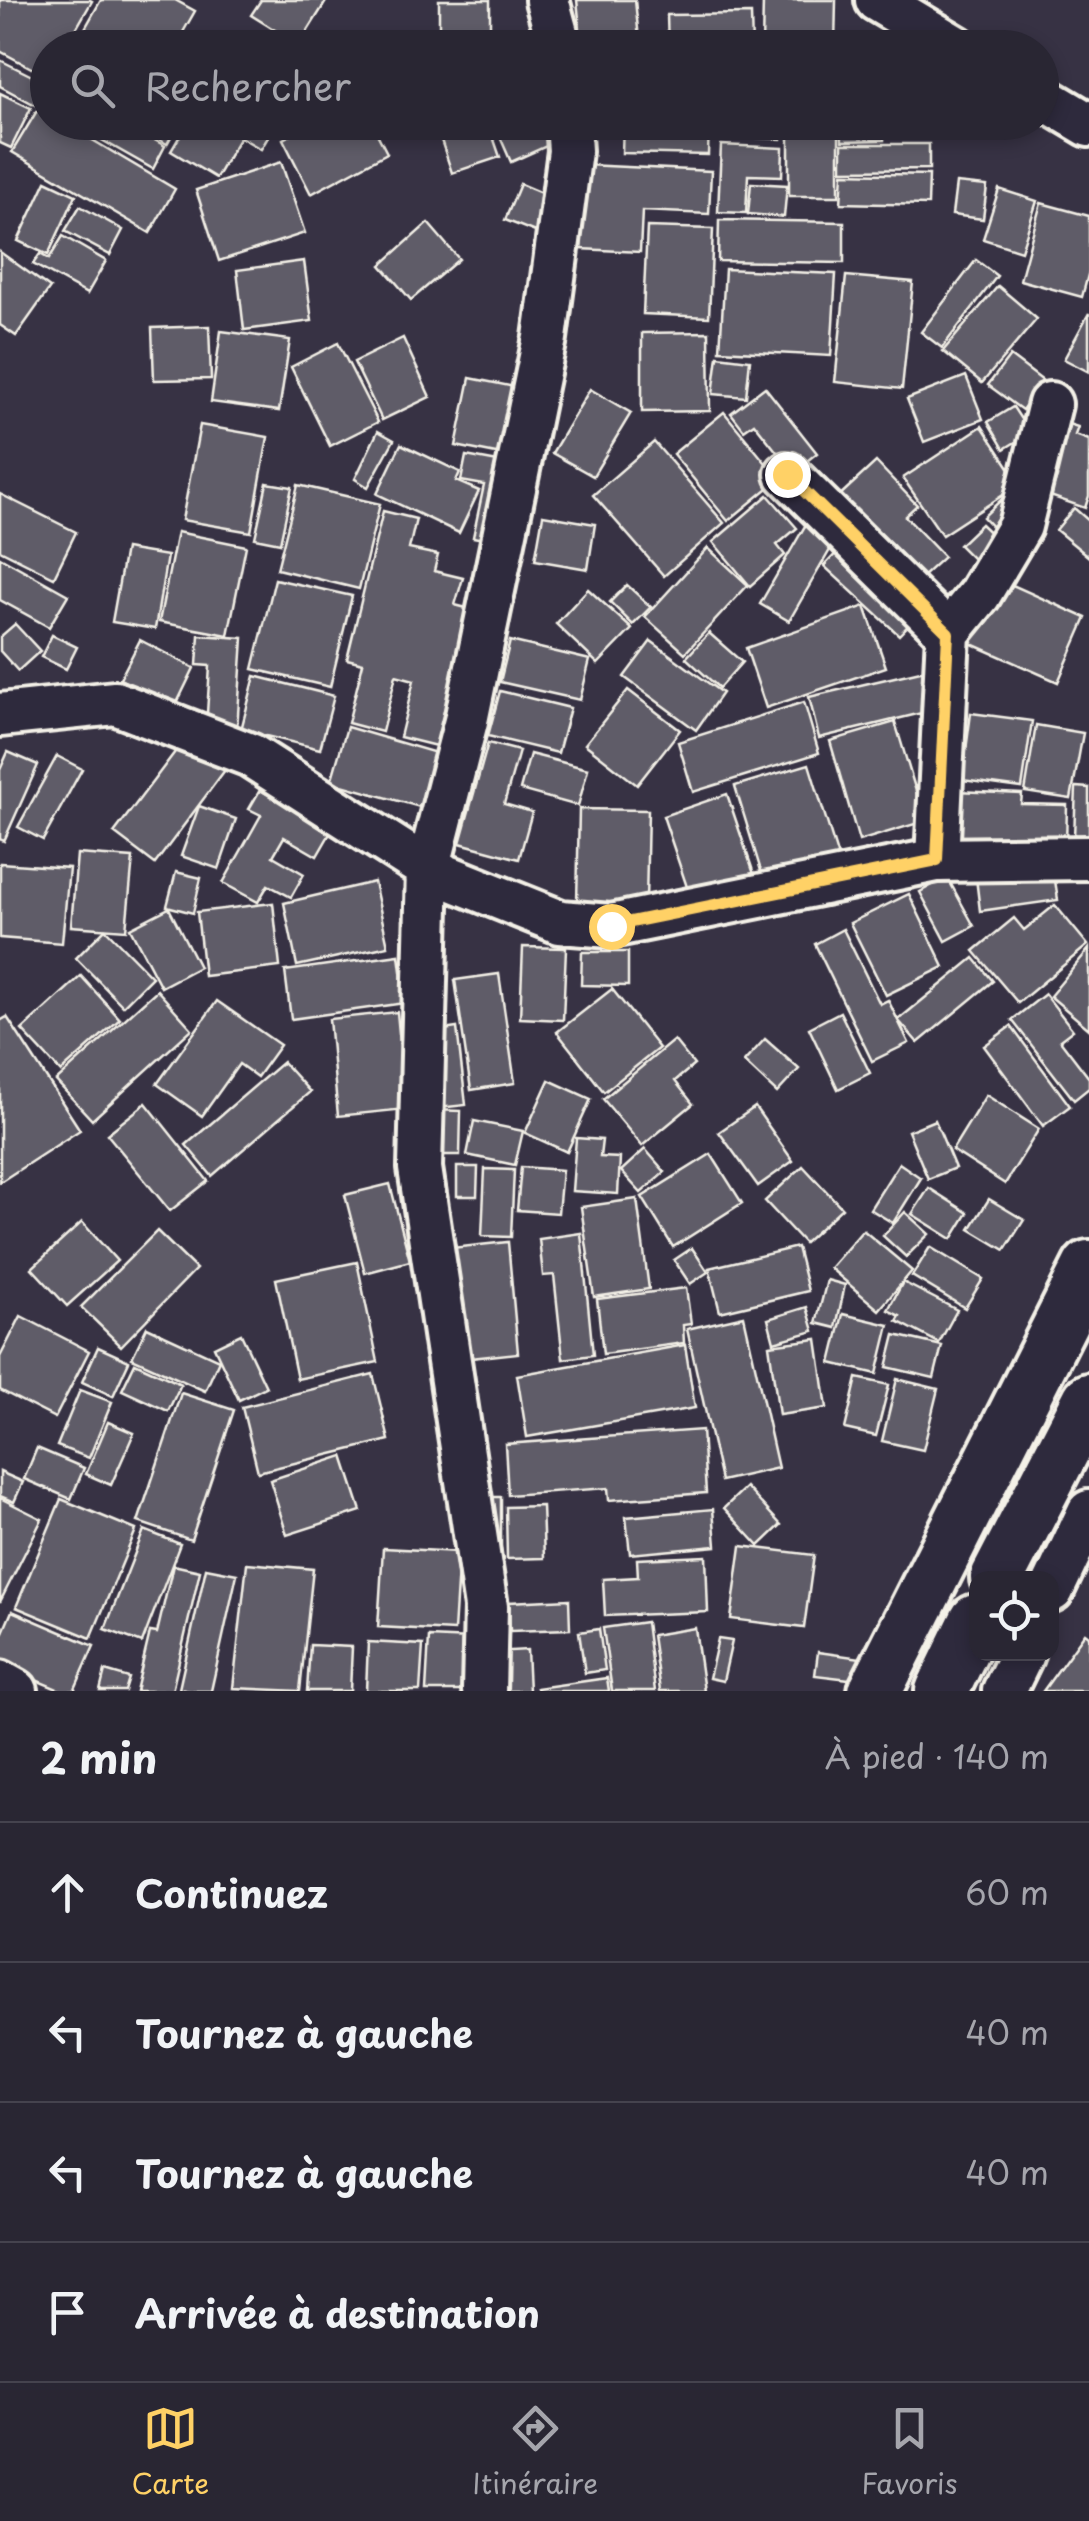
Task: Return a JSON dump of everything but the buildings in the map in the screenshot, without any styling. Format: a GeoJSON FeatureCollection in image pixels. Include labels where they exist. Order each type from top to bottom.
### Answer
{"type":"FeatureCollection","features":[{"type":"Feature","properties":{"kind":"main road"},"geometry":{"type":"LineString","coordinates":[[875,1691],[1089,1268]]}},
{"type":"Feature","properties":{"kind":"main road"},"geometry":{"type":"LineString","coordinates":[[1005,1563],[1089,1400]]}},
{"type":"Feature","properties":{"kind":"main road"},"geometry":{"type":"LineString","coordinates":[[942,1691],[969,1635]]}},
{"type":"Feature","properties":{"kind":"street"},"geometry":{"type":"LineString","coordinates":[[547,0],[555,30]]}},
{"type":"Feature","properties":{"kind":"street"},"geometry":{"type":"LineString","coordinates":[[877,0],[927,30]]}},
{"type":"Feature","properties":{"kind":"street"},"geometry":{"type":"LineString","coordinates":[[1059,108],[1089,126]]}},
{"type":"Feature","properties":{"kind":"street"},"geometry":{"type":"LineString","coordinates":[[484,1691],[486,1606],[420,1168],[428,869],[466,721],[544,338],[569,140]]}},
{"type":"Feature","properties":{"kind":"street"},"geometry":{"type":"LineString","coordinates":[[937,860],[948,633],[980,595],[1020,526],[1050,404]]}},
{"type":"Feature","properties":{"kind":"street"},"geometry":{"type":"LineString","coordinates":[[787,474],[948,633]]}},
{"type":"Feature","properties":{"kind":"street"},"geometry":{"type":"LineString","coordinates":[[0,715],[115,703],[250,756],[428,869],[560,922],[611,926],[937,860],[1089,858]]}},
{"type":"Feature","properties":{"kind":"street"},"geometry":{"type":"LineString","coordinates":[[1005,1563],[1067,1583],[1089,1512]]}},
{"type":"Feature","properties":{"kind":"street"},"geometry":{"type":"LineString","coordinates":[[1004,1691],[1019,1661]]}},
{"type":"Feature","properties":{"kind":"street"},"geometry":{"type":"LineString","coordinates":[[0,1682],[16,1691]]}},
{"type":"Feature","properties":{"kind":"route"},"geometry":{"type":"LineString","coordinates":[[611,926],[937,860],[948,633],[787,474]]}}]}
